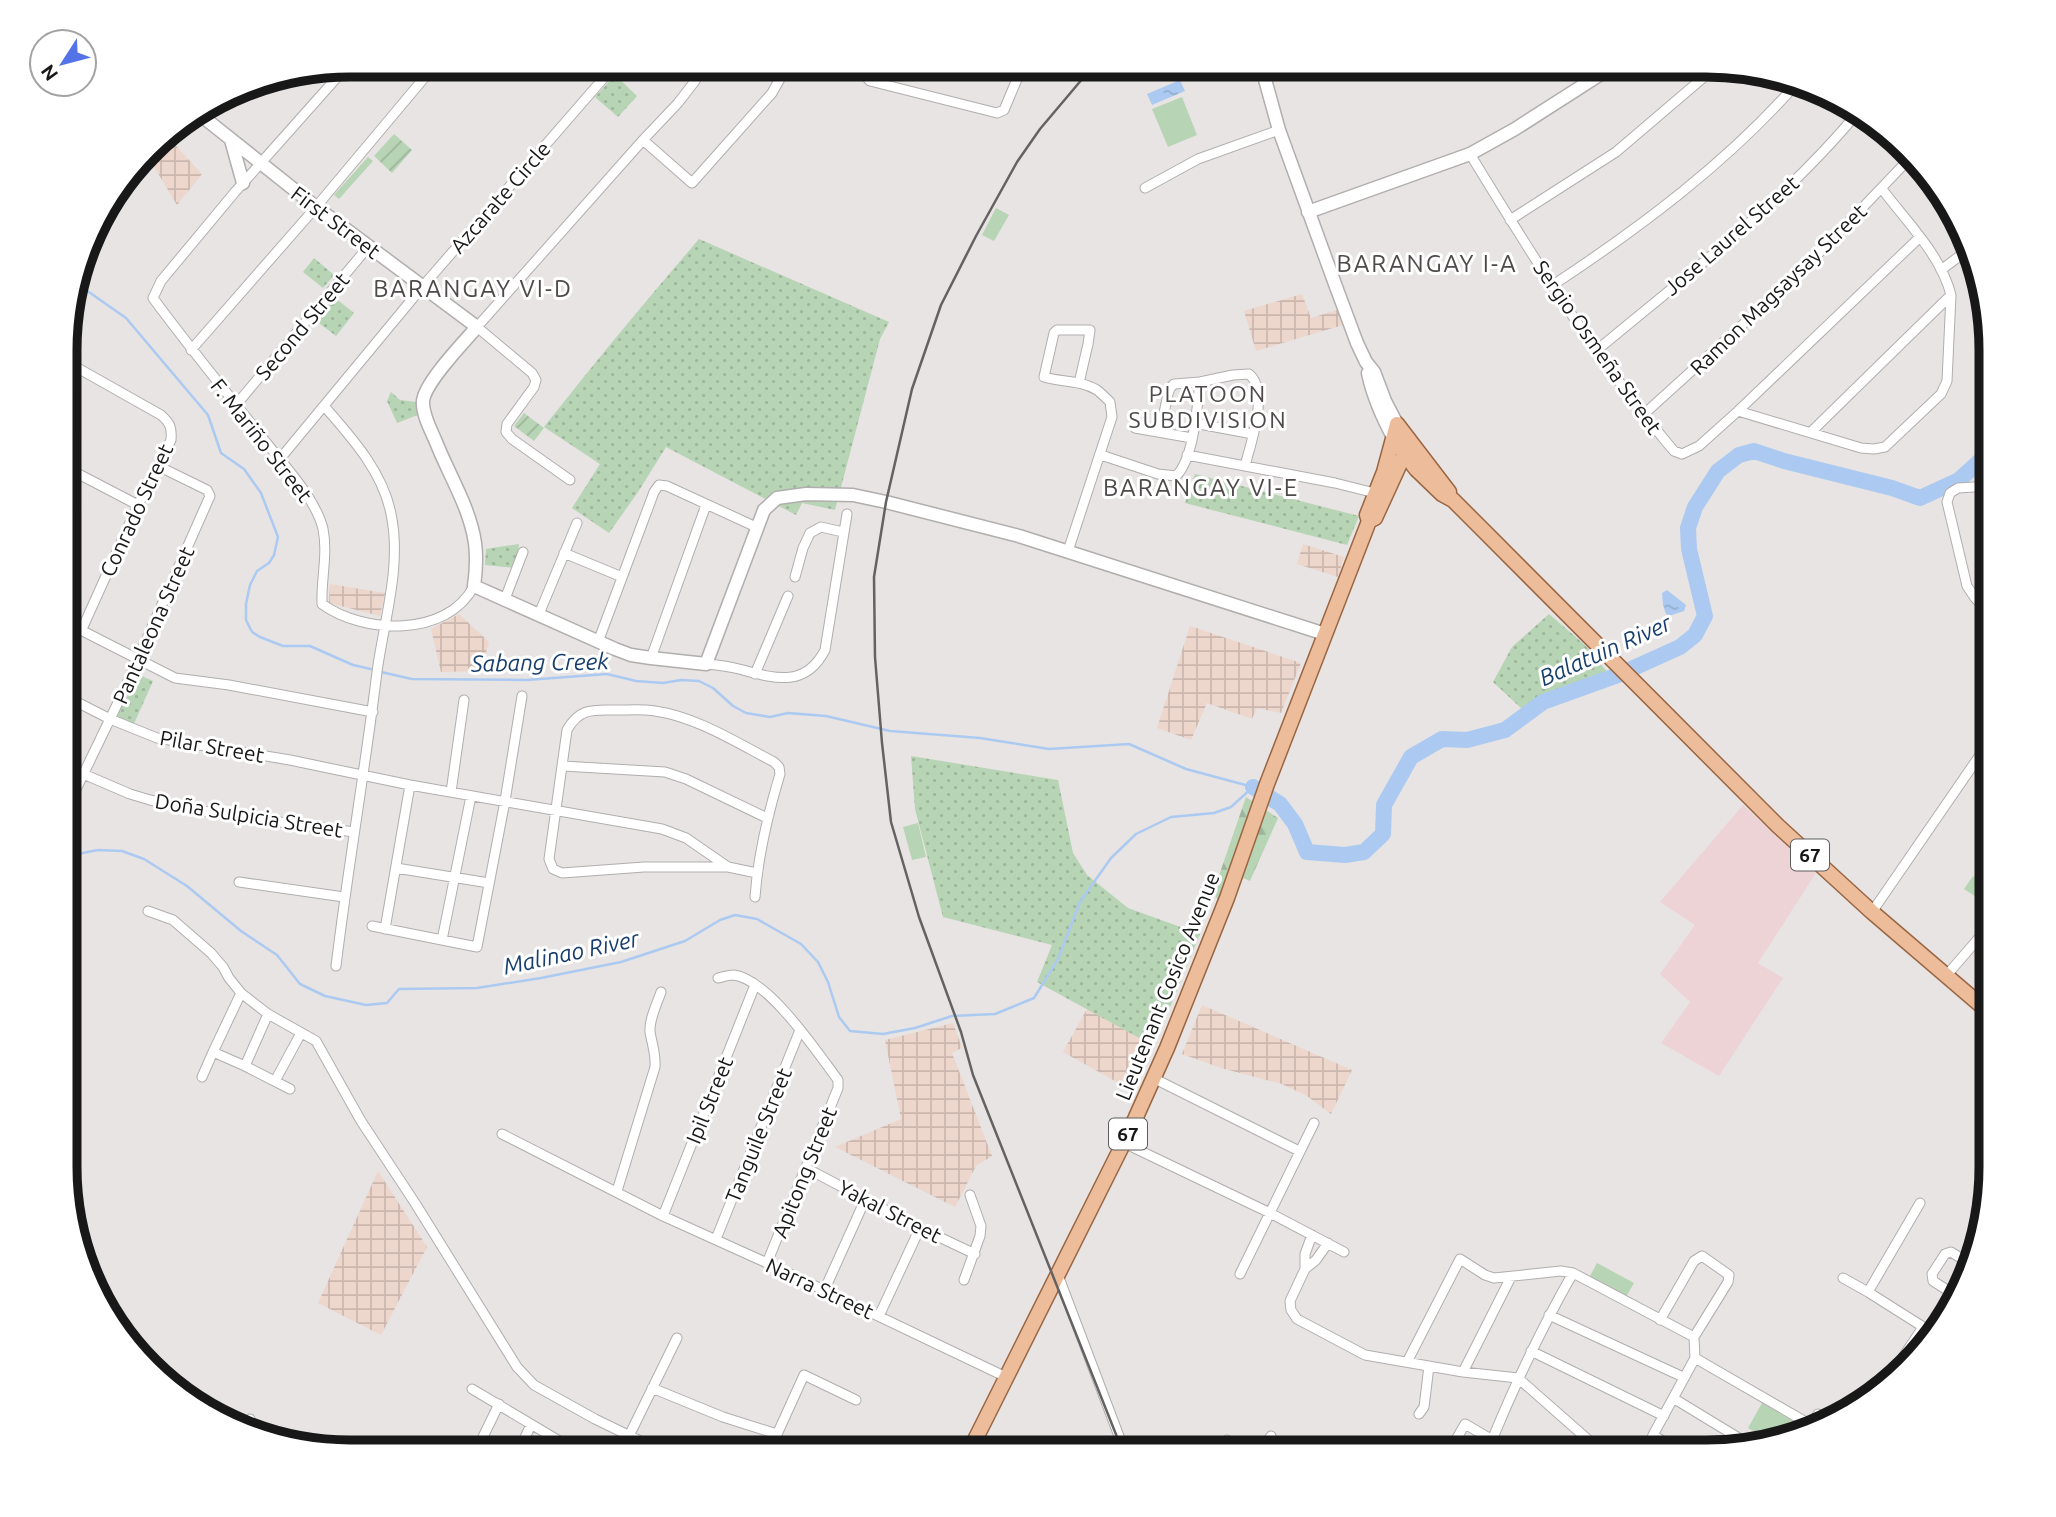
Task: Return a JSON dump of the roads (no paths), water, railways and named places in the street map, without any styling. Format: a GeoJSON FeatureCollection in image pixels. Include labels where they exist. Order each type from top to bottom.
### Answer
{"type":"FeatureCollection","features":[{"type":"Feature","properties":{"kind":"main road","name":"67"},"geometry":{"type":"LineString","coordinates":[[1395,432],[1407,448],[1448,488],[1452,500],[1778,826],[1872,912],[1979,1004]]}},
{"type":"Feature","properties":{"kind":"main road","name":"Lieutenant Cosico Avenue"},"geometry":{"type":"LineString","coordinates":[[975,1440],[1124,1143],[1153,1078],[1227,898],[1267,784],[1369,521],[1367,514],[1395,432]]}},
{"type":"Feature","properties":{"kind":"main road","name":"Lieutenant Cosico Avenue"},"geometry":{"type":"LineString","coordinates":[[1369,521],[1375,518],[1407,448]]}},
{"type":"Feature","properties":{"kind":"street"},"geometry":{"type":"LineString","coordinates":[[191,350],[426,77]]}},
{"type":"Feature","properties":{"kind":"street","name":"Azcarate Circle"},"geometry":{"type":"LineString","coordinates":[[279,460],[423,286],[605,77]]}},
{"type":"Feature","properties":{"kind":"street"},"geometry":{"type":"LineString","coordinates":[[697,77],[678,103],[477,327],[428,388],[423,401],[426,419],[464,506],[475,541],[474,586],[631,655],[736,668],[778,678],[794,678],[819,661],[825,650],[847,514]]}},
{"type":"Feature","properties":{"kind":"street"},"geometry":{"type":"LineString","coordinates":[[643,140],[692,183],[772,93],[781,77]]}},
{"type":"Feature","properties":{"kind":"street"},"geometry":{"type":"LineString","coordinates":[[866,77],[870,81],[991,113],[1004,110],[1018,77]]}},
{"type":"Feature","properties":{"kind":"street","name":"67"},"geometry":{"type":"LineString","coordinates":[[1264,77],[1279,130],[1308,212],[1366,362],[1372,393],[1381,416],[1395,432]]}},
{"type":"Feature","properties":{"kind":"street"},"geometry":{"type":"LineString","coordinates":[[1308,212],[1470,154],[1515,129],[1588,77]]}},
{"type":"Feature","properties":{"kind":"street"},"geometry":{"type":"LineString","coordinates":[[1510,220],[1616,152],[1704,77]]}},
{"type":"Feature","properties":{"kind":"street","name":"F. Mariño Street"},"geometry":{"type":"LineString","coordinates":[[337,78],[260,163],[161,281],[153,298],[317,513],[323,529],[325,551],[322,604],[332,611],[363,622],[404,626],[442,617],[471,592],[474,586]]}},
{"type":"Feature","properties":{"kind":"street"},"geometry":{"type":"LineString","coordinates":[[1553,285],[1622,238],[1687,188],[1741,140],[1790,90]]}},
{"type":"Feature","properties":{"kind":"street","name":"First Street"},"geometry":{"type":"LineString","coordinates":[[205,119],[368,247],[477,327]]}},
{"type":"Feature","properties":{"kind":"street","name":"Jose Laurel Street"},"geometry":{"type":"LineString","coordinates":[[1596,351],[1727,242],[1807,168],[1852,119]]}},
{"type":"Feature","properties":{"kind":"street"},"geometry":{"type":"LineString","coordinates":[[1145,188],[1209,155],[1279,130]]}},
{"type":"Feature","properties":{"kind":"street"},"geometry":{"type":"LineString","coordinates":[[231,140],[243,183]]}},
{"type":"Feature","properties":{"kind":"street","name":"Sergio Osmeña Street"},"geometry":{"type":"LineString","coordinates":[[1470,154],[1596,351],[1643,415],[1674,451],[1682,454],[1692,450],[1738,411]]}},
{"type":"Feature","properties":{"kind":"street","name":"Ramon Magsaysay Street"},"geometry":{"type":"LineString","coordinates":[[1643,415],[1772,298],[1905,163]]}},
{"type":"Feature","properties":{"kind":"street"},"geometry":{"type":"LineString","coordinates":[[1738,411],[1861,448],[1874,449],[1885,447],[1898,437],[1941,394],[1947,381],[1951,295],[1947,281],[1882,189]]}},
{"type":"Feature","properties":{"kind":"street"},"geometry":{"type":"LineString","coordinates":[[1738,411],[1919,238]]}},
{"type":"Feature","properties":{"kind":"street","name":"Second Street"},"geometry":{"type":"LineString","coordinates":[[236,405],[368,247]]}},
{"type":"Feature","properties":{"kind":"street"},"geometry":{"type":"LineString","coordinates":[[1941,270],[1962,254]]}},
{"type":"Feature","properties":{"kind":"street"},"geometry":{"type":"LineString","coordinates":[[1811,432],[1951,295]]}},
{"type":"Feature","properties":{"kind":"street"},"geometry":{"type":"LineString","coordinates":[[477,327],[532,373],[536,380],[534,387],[507,424],[506,432],[570,480]]}},
{"type":"Feature","properties":{"kind":"street"},"geometry":{"type":"LineString","coordinates":[[1068,551],[1112,417],[1110,402],[1096,389],[1044,377],[1057,330],[1090,330],[1079,383]]}},
{"type":"Feature","properties":{"kind":"street","name":"Conrado Street"},"geometry":{"type":"LineString","coordinates":[[77,368],[161,415],[170,422],[172,430],[171,440],[138,505],[82,629]]}},
{"type":"Feature","properties":{"kind":"street"},"geometry":{"type":"LineString","coordinates":[[1160,432],[1170,388],[1174,384],[1244,374],[1253,378],[1258,401],[1258,415],[1245,466]]}},
{"type":"Feature","properties":{"kind":"street"},"geometry":{"type":"LineString","coordinates":[[1101,454],[1158,474],[1176,476],[1181,471],[1192,438],[1200,382]]}},
{"type":"Feature","properties":{"kind":"street"},"geometry":{"type":"LineString","coordinates":[[325,407],[373,468],[384,490],[392,515],[394,557],[393,581],[377,673],[365,775],[344,897],[336,966]]}},
{"type":"Feature","properties":{"kind":"street"},"geometry":{"type":"LineString","coordinates":[[1194,423],[1253,434]]}},
{"type":"Feature","properties":{"kind":"street"},"geometry":{"type":"LineString","coordinates":[[1135,428],[1192,438]]}},
{"type":"Feature","properties":{"kind":"street"},"geometry":{"type":"LineString","coordinates":[[1187,455],[1335,482],[1375,493]]}},
{"type":"Feature","properties":{"kind":"street","name":"Pantaleona Street"},"geometry":{"type":"LineString","coordinates":[[77,787],[210,496],[207,490],[158,466]]}},
{"type":"Feature","properties":{"kind":"street"},"geometry":{"type":"LineString","coordinates":[[77,473],[138,505]]}},
{"type":"Feature","properties":{"kind":"street"},"geometry":{"type":"LineString","coordinates":[[598,642],[654,492],[659,485],[667,486],[756,527]]}},
{"type":"Feature","properties":{"kind":"street"},"geometry":{"type":"LineString","coordinates":[[1979,487],[1958,488],[1950,493],[1947,502],[1967,586],[1979,602]]}},
{"type":"Feature","properties":{"kind":"street"},"geometry":{"type":"LineString","coordinates":[[706,664],[764,510],[777,498],[806,494],[853,495],[1019,536],[1325,634]]}},
{"type":"Feature","properties":{"kind":"street"},"geometry":{"type":"LineString","coordinates":[[651,658],[706,505]]}},
{"type":"Feature","properties":{"kind":"street"},"geometry":{"type":"LineString","coordinates":[[538,614],[577,523]]}},
{"type":"Feature","properties":{"kind":"street"},"geometry":{"type":"LineString","coordinates":[[796,577],[803,548],[810,533],[821,527],[843,532]]}},
{"type":"Feature","properties":{"kind":"street"},"geometry":{"type":"LineString","coordinates":[[505,599],[523,552]]}},
{"type":"Feature","properties":{"kind":"street"},"geometry":{"type":"LineString","coordinates":[[564,553],[622,577]]}},
{"type":"Feature","properties":{"kind":"street"},"geometry":{"type":"LineString","coordinates":[[755,674],[788,596]]}},
{"type":"Feature","properties":{"kind":"street"},"geometry":{"type":"LineString","coordinates":[[77,627],[175,678],[229,685],[373,712]]}},
{"type":"Feature","properties":{"kind":"street"},"geometry":{"type":"LineString","coordinates":[[372,926],[477,947],[522,696]]}},
{"type":"Feature","properties":{"kind":"street"},"geometry":{"type":"LineString","coordinates":[[451,792],[464,700]]}},
{"type":"Feature","properties":{"kind":"street","name":"Pilar Street"},"geometry":{"type":"LineString","coordinates":[[77,702],[157,738],[662,829],[686,838],[728,867]]}},
{"type":"Feature","properties":{"kind":"street"},"geometry":{"type":"LineString","coordinates":[[755,897],[767,818],[780,774],[774,762],[705,727],[679,716],[655,711],[591,710],[572,720],[567,730],[549,859],[553,869],[562,873],[644,867],[728,867],[757,873]]}},
{"type":"Feature","properties":{"kind":"street"},"geometry":{"type":"LineString","coordinates":[[1872,912],[1979,756]]}},
{"type":"Feature","properties":{"kind":"street"},"geometry":{"type":"LineString","coordinates":[[563,766],[665,772],[687,779],[767,818]]}},
{"type":"Feature","properties":{"kind":"street","name":"Doña Sulpicia Street"},"geometry":{"type":"LineString","coordinates":[[77,772],[150,800],[213,813],[354,832]]}},
{"type":"Feature","properties":{"kind":"street"},"geometry":{"type":"LineString","coordinates":[[385,929],[410,785]]}},
{"type":"Feature","properties":{"kind":"street"},"geometry":{"type":"LineString","coordinates":[[442,940],[471,796]]}},
{"type":"Feature","properties":{"kind":"street"},"geometry":{"type":"LineString","coordinates":[[396,868],[489,883]]}},
{"type":"Feature","properties":{"kind":"street"},"geometry":{"type":"LineString","coordinates":[[239,882],[344,897]]}},
{"type":"Feature","properties":{"kind":"street"},"geometry":{"type":"LineString","coordinates":[[148,911],[173,920],[211,953],[241,993],[268,1014],[316,1041],[361,1121],[517,1367],[534,1385],[638,1440]]}},
{"type":"Feature","properties":{"kind":"street"},"geometry":{"type":"LineString","coordinates":[[1946,976],[1979,938]]}},
{"type":"Feature","properties":{"kind":"street"},"geometry":{"type":"LineString","coordinates":[[718,978],[733,975],[755,985],[781,1007],[800,1030]]}},
{"type":"Feature","properties":{"kind":"street","name":"Ipil Street"},"geometry":{"type":"LineString","coordinates":[[663,1216],[755,985]]}},
{"type":"Feature","properties":{"kind":"street"},"geometry":{"type":"LineString","coordinates":[[617,1191],[655,1067],[656,1055],[650,1024],[661,992]]}},
{"type":"Feature","properties":{"kind":"street"},"geometry":{"type":"LineString","coordinates":[[202,1077],[241,993]]}},
{"type":"Feature","properties":{"kind":"street"},"geometry":{"type":"LineString","coordinates":[[244,1066],[268,1014]]}},
{"type":"Feature","properties":{"kind":"street","name":"Apitong Street"},"geometry":{"type":"LineString","coordinates":[[768,1263],[838,1088],[838,1080],[800,1030]]}},
{"type":"Feature","properties":{"kind":"street","name":"Tanguile Street"},"geometry":{"type":"LineString","coordinates":[[716,1239],[800,1030]]}},
{"type":"Feature","properties":{"kind":"street"},"geometry":{"type":"LineString","coordinates":[[275,1081],[301,1033]]}},
{"type":"Feature","properties":{"kind":"street"},"geometry":{"type":"LineString","coordinates":[[213,1052],[290,1089]]}},
{"type":"Feature","properties":{"kind":"street"},"geometry":{"type":"LineString","coordinates":[[1153,1078],[1298,1151]]}},
{"type":"Feature","properties":{"kind":"street"},"geometry":{"type":"LineString","coordinates":[[1240,1274],[1314,1123]]}},
{"type":"Feature","properties":{"kind":"street","name":"Narra Street"},"geometry":{"type":"LineString","coordinates":[[502,1134],[663,1216],[1006,1377]]}},
{"type":"Feature","properties":{"kind":"street"},"geometry":{"type":"LineString","coordinates":[[1124,1143],[1344,1252]]}},
{"type":"Feature","properties":{"kind":"street","name":"Yakal Street"},"geometry":{"type":"LineString","coordinates":[[806,1168],[975,1254]]}},
{"type":"Feature","properties":{"kind":"street"},"geometry":{"type":"LineString","coordinates":[[964,1280],[975,1254],[981,1226],[970,1195]]}},
{"type":"Feature","properties":{"kind":"street"},"geometry":{"type":"LineString","coordinates":[[824,1291],[865,1200]]}},
{"type":"Feature","properties":{"kind":"street"},"geometry":{"type":"LineString","coordinates":[[1868,1292],[1920,1203]]}},
{"type":"Feature","properties":{"kind":"street"},"geometry":{"type":"LineString","coordinates":[[879,1316],[920,1228]]}},
{"type":"Feature","properties":{"kind":"street"},"geometry":{"type":"LineString","coordinates":[[1312,1235],[1305,1254],[1304,1269],[1290,1301],[1291,1310],[1297,1319],[1365,1355],[1463,1372],[1518,1378],[1588,1440]]}},
{"type":"Feature","properties":{"kind":"street"},"geometry":{"type":"LineString","coordinates":[[1304,1269],[1316,1260],[1328,1243]]}},
{"type":"Feature","properties":{"kind":"street"},"geometry":{"type":"LineString","coordinates":[[1949,1291],[1933,1281],[1932,1274],[1945,1254],[1951,1252],[1963,1260]]}},
{"type":"Feature","properties":{"kind":"street"},"geometry":{"type":"LineString","coordinates":[[1651,1440],[1695,1357],[1694,1337],[1728,1282],[1729,1275],[1702,1256],[1694,1261],[1660,1320]]}},
{"type":"Feature","properties":{"kind":"street"},"geometry":{"type":"LineString","coordinates":[[1408,1362],[1460,1259],[1494,1278],[1561,1271],[1573,1273],[1694,1337]]}},
{"type":"Feature","properties":{"kind":"street"},"geometry":{"type":"LineString","coordinates":[[1456,1440],[1465,1424],[1492,1440],[1531,1351],[1573,1273]]}},
{"type":"Feature","properties":{"kind":"street"},"geometry":{"type":"LineString","coordinates":[[1058,1275],[1120,1440]]}},
{"type":"Feature","properties":{"kind":"street"},"geometry":{"type":"LineString","coordinates":[[1463,1372],[1511,1277]]}},
{"type":"Feature","properties":{"kind":"street"},"geometry":{"type":"LineString","coordinates":[[1843,1278],[1926,1328]]}},
{"type":"Feature","properties":{"kind":"street"},"geometry":{"type":"LineString","coordinates":[[1549,1315],[1683,1377]]}},
{"type":"Feature","properties":{"kind":"street"},"geometry":{"type":"LineString","coordinates":[[1905,1353],[1923,1326]]}},
{"type":"Feature","properties":{"kind":"street"},"geometry":{"type":"LineString","coordinates":[[629,1436],[677,1338]]}},
{"type":"Feature","properties":{"kind":"street"},"geometry":{"type":"LineString","coordinates":[[1531,1351],[1664,1416]]}},
{"type":"Feature","properties":{"kind":"street"},"geometry":{"type":"LineString","coordinates":[[1695,1357],[1803,1422]]}},
{"type":"Feature","properties":{"kind":"street"},"geometry":{"type":"LineString","coordinates":[[1419,1414],[1424,1406],[1429,1366]]}},
{"type":"Feature","properties":{"kind":"street"},"geometry":{"type":"LineString","coordinates":[[774,1440],[804,1376],[856,1400]]}},
{"type":"Feature","properties":{"kind":"street"},"geometry":{"type":"LineString","coordinates":[[652,1388],[723,1417],[777,1434]]}},
{"type":"Feature","properties":{"kind":"street"},"geometry":{"type":"LineString","coordinates":[[472,1389],[557,1440]]}},
{"type":"Feature","properties":{"kind":"street"},"geometry":{"type":"LineString","coordinates":[[1673,1398],[1739,1438]]}},
{"type":"Feature","properties":{"kind":"street"},"geometry":{"type":"LineString","coordinates":[[481,1440],[499,1404]]}},
{"type":"Feature","properties":{"kind":"street"},"geometry":{"type":"LineString","coordinates":[[524,1440],[531,1425]]}},
{"type":"Feature","properties":{"kind":"street"},"geometry":{"type":"LineString","coordinates":[[1653,1434],[1662,1440]]}},
{"type":"Feature","properties":{"kind":"street"},"geometry":{"type":"LineString","coordinates":[[1268,1440],[1271,1436]]}},
{"type":"Feature","properties":{"kind":"water"},"geometry":{"type":"Polygon","coordinates":[[[1180,80],[1185,91],[1152,105],[1147,94],[1180,80]]]}},
{"type":"Feature","properties":{"kind":"water"},"geometry":{"type":"Polygon","coordinates":[[[1667,590],[1686,605],[1684,611],[1669,616],[1666,614],[1662,593],[1667,590]]]}},
{"type":"Feature","properties":{"kind":"waterway","name":"Sabang Creek"},"geometry":{"type":"LineString","coordinates":[[84,288],[126,318],[208,415],[221,453],[244,469],[261,493],[278,537],[274,555],[269,563],[257,571],[250,585],[246,620],[252,632],[283,646],[310,646],[353,665],[375,670]]}},
{"type":"Feature","properties":{"kind":"waterway","name":"Balatuin River"},"geometry":{"type":"LineString","coordinates":[[1253,787],[1280,804],[1295,824],[1307,852],[1345,855],[1364,852],[1383,834],[1384,805],[1411,757],[1442,739],[1467,740],[1505,730],[1543,702],[1618,675],[1680,647],[1695,635],[1705,616],[1689,549],[1688,528],[1695,507],[1718,471],[1739,455],[1754,451],[1920,498],[1959,480],[1979,462]]}},
{"type":"Feature","properties":{"kind":"waterway","name":"Sabang Creek"},"geometry":{"type":"LineString","coordinates":[[381,672],[412,679],[527,680],[607,674],[636,681],[699,681],[746,713],[770,717],[788,713],[826,716],[890,731],[980,738],[1049,749],[1129,744],[1186,769],[1253,787]]}},
{"type":"Feature","properties":{"kind":"waterway","name":"Malinao River"},"geometry":{"type":"LineString","coordinates":[[77,854],[98,850],[122,851],[144,859],[187,886],[241,931],[277,955],[300,984],[325,996],[366,1005],[387,1003],[399,989],[477,988],[621,962],[685,941],[720,920],[735,915],[757,919],[801,944],[818,962],[828,982],[839,1017],[850,1031],[883,1034],[915,1028],[952,1016],[995,1014],[1034,998],[1058,959],[1080,902],[1111,858],[1136,834],[1171,817],[1214,813],[1231,807],[1253,787]]}},
{"type":"Feature","properties":{"kind":"railway"},"geometry":{"type":"LineString","coordinates":[[1084,77],[1040,129],[1017,162],[941,305],[912,389],[886,502],[874,577],[875,657],[891,822],[919,917],[961,1032],[973,1075],[1118,1440]]}},
{"type":"Feature","properties":{"kind":"district","name":"BARANGAY I-A"},"geometry":{"type":"Point","coordinates":[1427,263]}},
{"type":"Feature","properties":{"kind":"district","name":"BARANGAY VI-D"},"geometry":{"type":"Point","coordinates":[473,288]}},
{"type":"Feature","properties":{"kind":"district","name":"PLATOON SUBDIVISION"},"geometry":{"type":"Point","coordinates":[1208,406]}},
{"type":"Feature","properties":{"kind":"district","name":"BARANGAY VI-E"},"geometry":{"type":"Point","coordinates":[1201,487]}}]}
